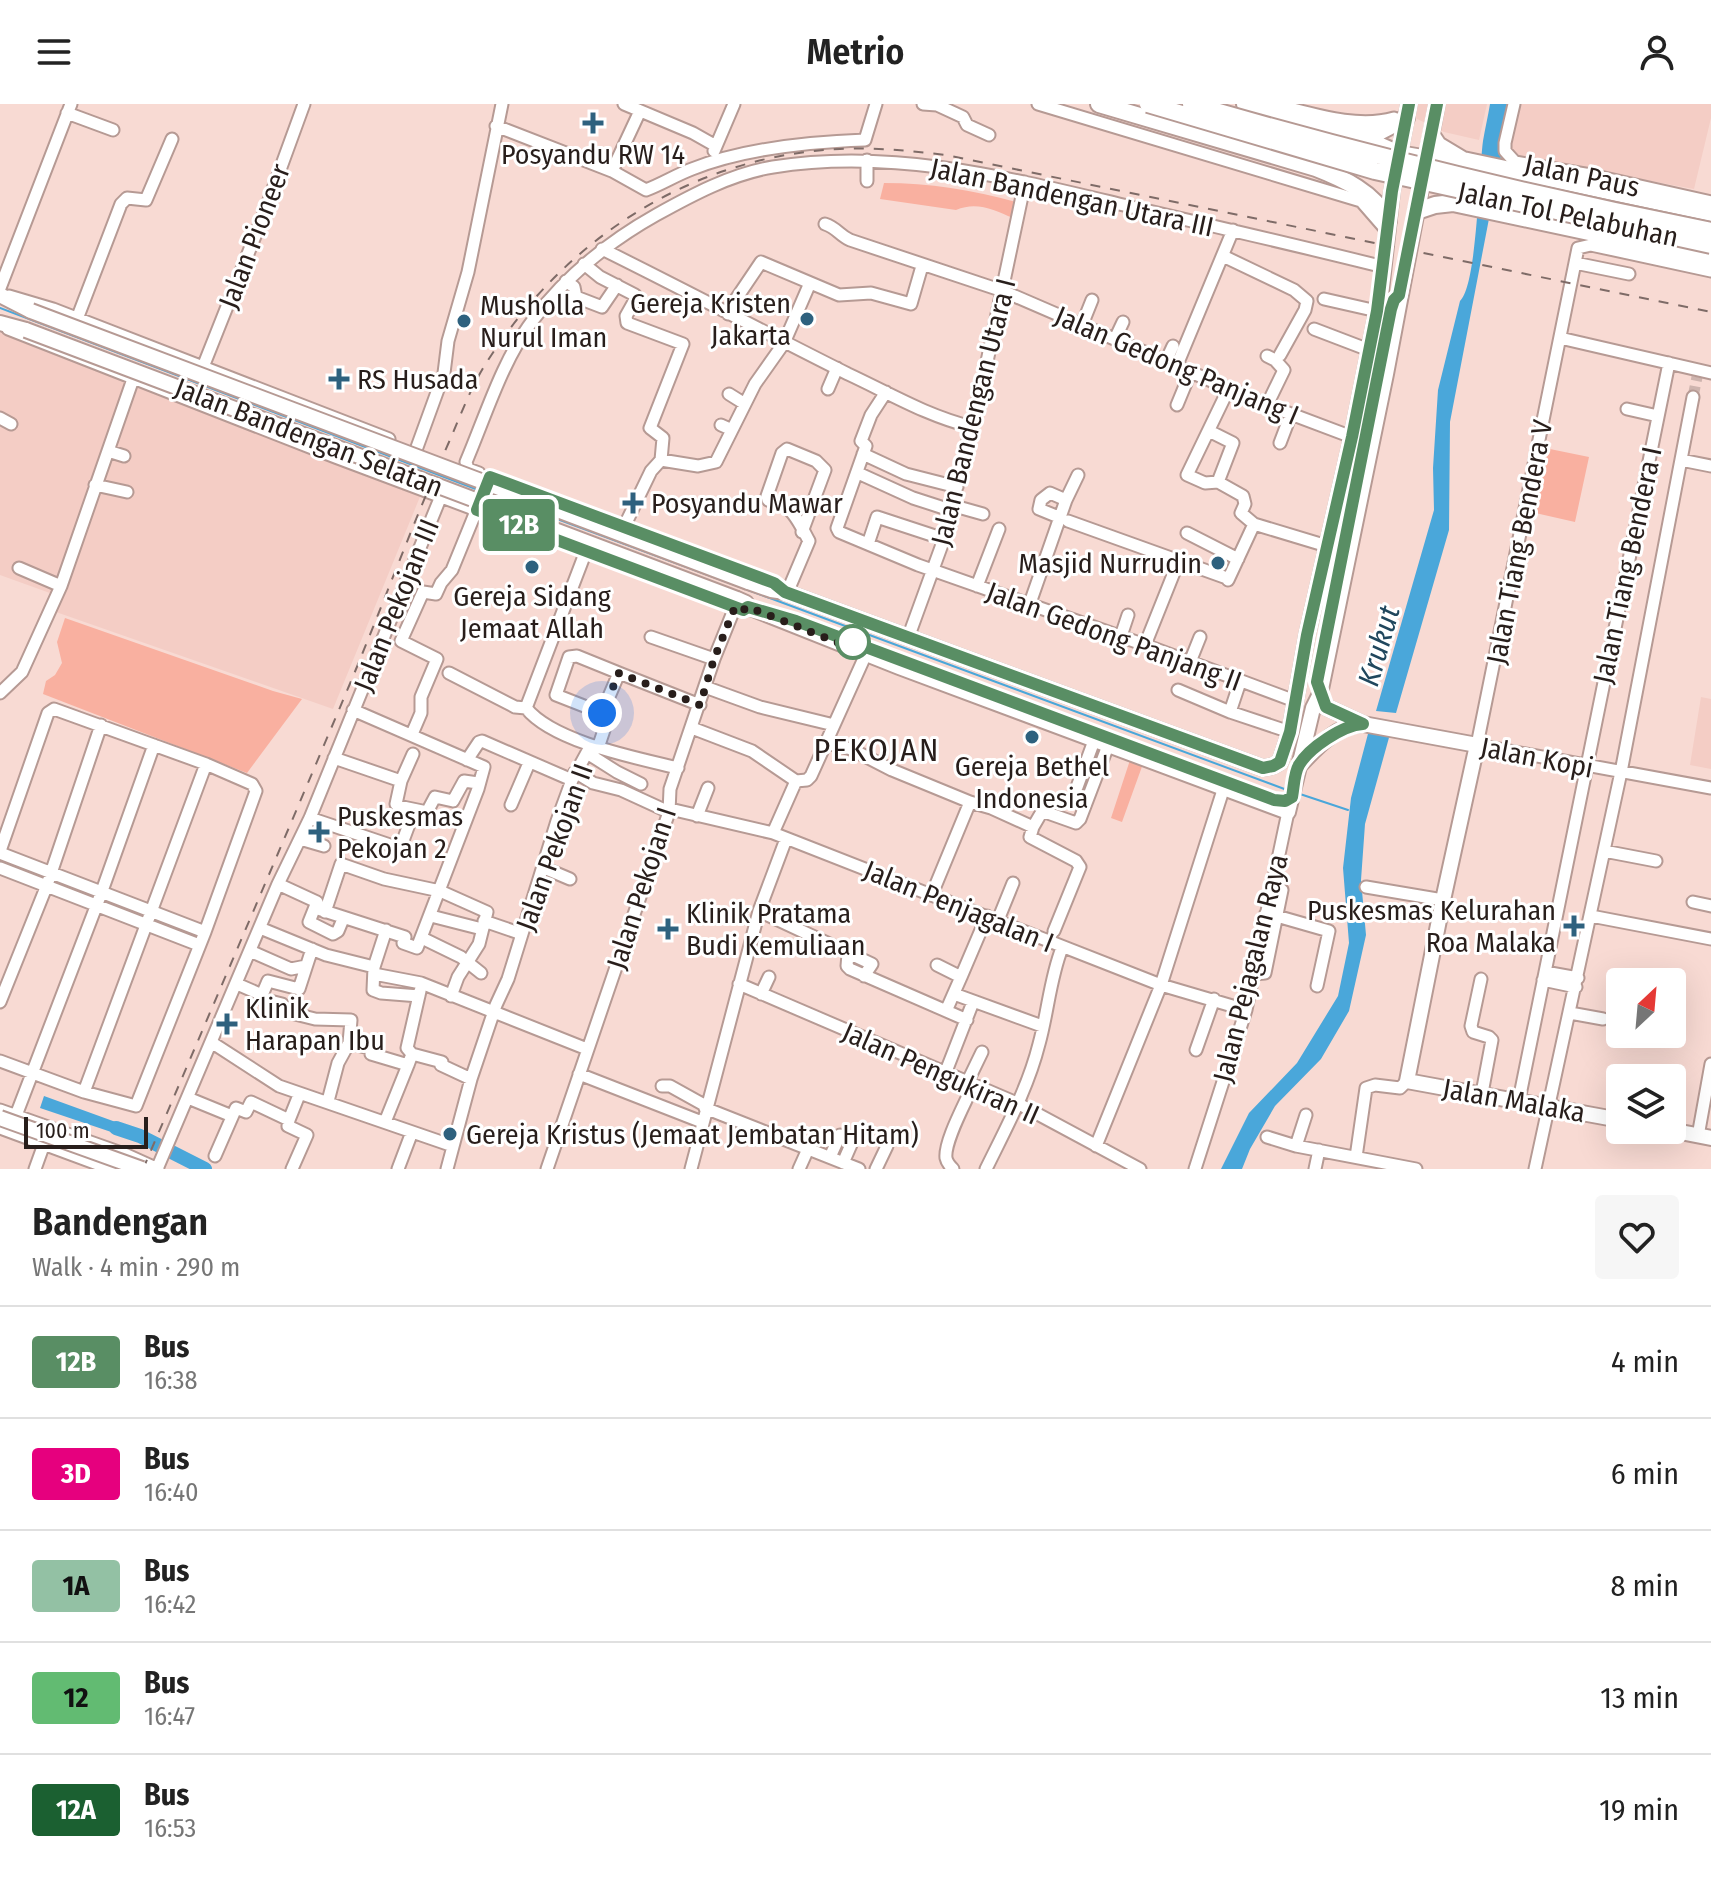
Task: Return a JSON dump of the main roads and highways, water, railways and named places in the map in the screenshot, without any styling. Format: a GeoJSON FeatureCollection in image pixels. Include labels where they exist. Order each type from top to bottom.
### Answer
{"type":"FeatureCollection","features":[{"type":"Feature","properties":{"kind":"highway"},"geometry":{"type":"LineString","coordinates":[[1099,104],[1344,179],[1370,197],[1388,226]]}},
{"type":"Feature","properties":{"kind":"highway","name":"Jalan Tol Pelabuhan"},"geometry":{"type":"LineString","coordinates":[[1148,104],[1375,171],[1711,245]]}},
{"type":"Feature","properties":{"kind":"highway","name":"Jalan Tol Pelabuhan"},"geometry":{"type":"LineString","coordinates":[[1191,104],[1322,142],[1465,178],[1711,231]]}},
{"type":"Feature","properties":{"kind":"highway"},"geometry":{"type":"LineString","coordinates":[[1245,104],[1329,116],[1381,131],[1408,111]]}},
{"type":"Feature","properties":{"kind":"highway"},"geometry":{"type":"LineString","coordinates":[[1329,116],[1399,154],[1466,160],[1711,213]]}},
{"type":"Feature","properties":{"kind":"highway"},"geometry":{"type":"LineString","coordinates":[[1432,136],[1438,145],[1466,160]]}},
{"type":"Feature","properties":{"kind":"highway"},"geometry":{"type":"LineString","coordinates":[[1316,168],[1394,181],[1443,196],[1456,204]]}},
{"type":"Feature","properties":{"kind":"highway"},"geometry":{"type":"LineString","coordinates":[[1417,211],[1435,205],[1456,204],[1711,258]]}},
{"type":"Feature","properties":{"kind":"main road"},"geometry":{"type":"LineString","coordinates":[[1299,766],[1313,708],[1320,694],[1437,104]]}},
{"type":"Feature","properties":{"kind":"main road"},"geometry":{"type":"LineString","coordinates":[[0,295],[31,311],[748,582],[786,592],[1263,768],[1280,762],[1290,732],[1377,311],[1394,181],[1408,111]]}},
{"type":"Feature","properties":{"kind":"main road","name":"Jalan Bandengan Selatan"},"geometry":{"type":"LineString","coordinates":[[0,324],[26,330],[866,654],[1224,787],[1292,797],[1299,766]]}},
{"type":"Feature","properties":{"kind":"main road"},"geometry":{"type":"LineString","coordinates":[[1352,437],[1371,442]]}},
{"type":"Feature","properties":{"kind":"main road","name":"Jalan Kopi"},"geometry":{"type":"LineString","coordinates":[[1320,694],[1326,707],[1366,724],[1477,745],[1404,1084]]}},
{"type":"Feature","properties":{"kind":"main road"},"geometry":{"type":"LineString","coordinates":[[1299,766],[1335,733],[1355,724],[1366,724]]}},
{"type":"Feature","properties":{"kind":"main road","name":"Jalan Malaka"},"geometry":{"type":"LineString","coordinates":[[1404,1084],[1482,1093],[1606,1117]]}},
{"type":"Feature","properties":{"kind":"main road"},"geometry":{"type":"LineString","coordinates":[[0,1118],[142,1169]]}},
{"type":"Feature","properties":{"kind":"water"},"geometry":{"type":"Polygon","coordinates":[[[1490,104],[1511,104],[1450,422],[1449,530],[1396,713],[1376,711],[1434,510],[1438,390],[1460,301],[1470,274],[1483,141],[1490,104]]]}},
{"type":"Feature","properties":{"kind":"water"},"geometry":{"type":"Polygon","coordinates":[[[1369,730],[1390,734],[1365,824],[1361,880],[1366,935],[1349,1011],[1321,1059],[1275,1106],[1242,1169],[1221,1169],[1249,1113],[1297,1063],[1338,996],[1349,943],[1343,868],[1351,798],[1369,730]]]}},
{"type":"Feature","properties":{"kind":"water"},"geometry":{"type":"Polygon","coordinates":[[[44,1096],[135,1129],[132,1139],[40,1108],[44,1096]]]}},
{"type":"Feature","properties":{"kind":"waterway"},"geometry":{"type":"LineString","coordinates":[[0,308],[481,491]]}},
{"type":"Feature","properties":{"kind":"waterway"},"geometry":{"type":"LineString","coordinates":[[487,493],[1287,790]]}},
{"type":"Feature","properties":{"kind":"waterway"},"geometry":{"type":"LineString","coordinates":[[1297,793],[1348,810]]}},
{"type":"Feature","properties":{"kind":"waterway"},"geometry":{"type":"LineString","coordinates":[[116,1128],[140,1136],[205,1169]]}},
{"type":"Feature","properties":{"kind":"tunnel"},"geometry":{"type":"LineString","coordinates":[[1693,397],[1697,377]]}},
{"type":"Feature","properties":{"kind":"railway"},"geometry":{"type":"LineString","coordinates":[[143,1169],[349,686],[423,502],[485,365],[517,320],[552,280],[592,244],[636,213],[683,187],[733,168],[785,155],[840,149],[946,155],[1711,312]]}},
{"type":"Feature","properties":{"kind":"place","name":"Posyandu RW 14"},"geometry":{"type":"Point","coordinates":[593,123]}},
{"type":"Feature","properties":{"kind":"place","name":"Gereja Kristen Jakarta"},"geometry":{"type":"Point","coordinates":[807,319]}},
{"type":"Feature","properties":{"kind":"place","name":"Musholla Nurul Iman"},"geometry":{"type":"Point","coordinates":[464,321]}},
{"type":"Feature","properties":{"kind":"place","name":"RS Husada"},"geometry":{"type":"Point","coordinates":[339,379]}},
{"type":"Feature","properties":{"kind":"place","name":"Posyandu Mawar"},"geometry":{"type":"Point","coordinates":[633,503]}},
{"type":"Feature","properties":{"kind":"place","name":"Masjid Nurrudin"},"geometry":{"type":"Point","coordinates":[1218,563]}},
{"type":"Feature","properties":{"kind":"place","name":"Gereja Sidang Jemaat Allah"},"geometry":{"type":"Point","coordinates":[532,567]}},
{"type":"Feature","properties":{"kind":"place","name":"Gereja Bethel Indonesia"},"geometry":{"type":"Point","coordinates":[1032,737]}},
{"type":"Feature","properties":{"kind":"place","name":"Puskesmas Pekojan 2"},"geometry":{"type":"Point","coordinates":[319,832]}},
{"type":"Feature","properties":{"kind":"place","name":"Puskesmas Kelurahan Roa Malaka"},"geometry":{"type":"Point","coordinates":[1574,926]}},
{"type":"Feature","properties":{"kind":"place","name":"Klinik Pratama Budi Kemuliaan"},"geometry":{"type":"Point","coordinates":[668,929]}},
{"type":"Feature","properties":{"kind":"place","name":"Klinik Harapan Ibu"},"geometry":{"type":"Point","coordinates":[227,1024]}},
{"type":"Feature","properties":{"kind":"place","name":"Gereja Kristus (Jemaat Jembatan Hitam)"},"geometry":{"type":"Point","coordinates":[450,1134]}},
{"type":"Feature","properties":{"kind":"district","name":"PEKOJAN"},"geometry":{"type":"Point","coordinates":[877,750]}},
{"type":"Feature","properties":{"kind":"water label","name":"Krukut"},"geometry":{"type":"Point","coordinates":[1379,646]}}]}
